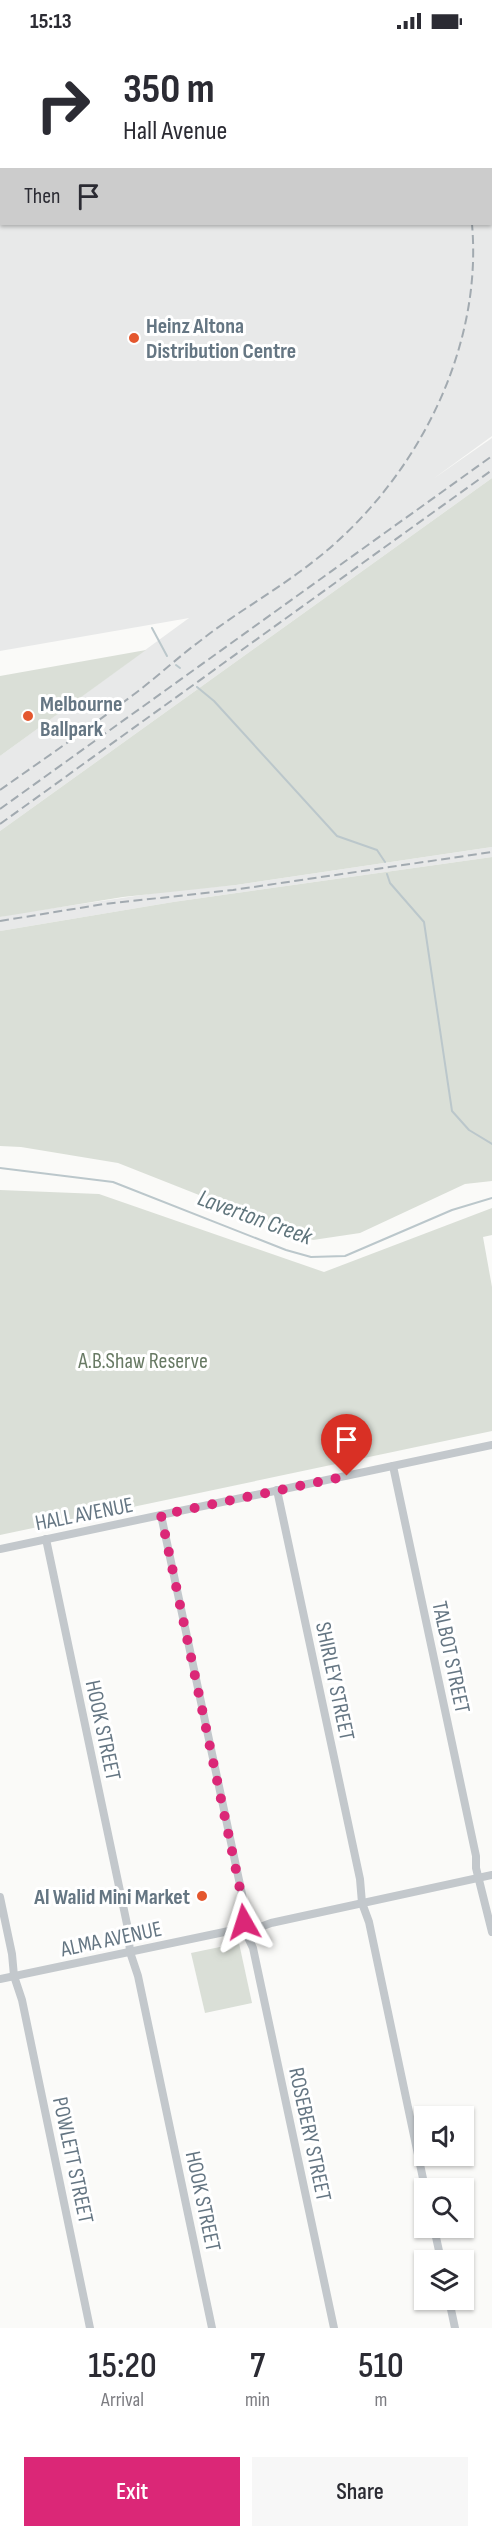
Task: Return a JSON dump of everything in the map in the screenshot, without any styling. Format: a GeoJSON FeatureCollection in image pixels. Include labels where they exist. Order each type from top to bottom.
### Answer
{"type":"FeatureCollection","features":[{"type":"Feature","properties":{"kind":"street","name":"HALL AVENUE"},"geometry":{"type":"LineString","coordinates":[[0,1549],[492,1445]]}},
{"type":"Feature","properties":{"kind":"street","name":"TALBOT STREET"},"geometry":{"type":"LineString","coordinates":[[393,1466],[476,1856],[485,1877],[486,1902],[492,1932]]}},
{"type":"Feature","properties":{"kind":"street","name":"SHIRLEY STREET"},"geometry":{"type":"LineString","coordinates":[[277,1490],[423,2178]]}},
{"type":"Feature","properties":{"kind":"street","name":"ROSEBERY STREET"},"geometry":{"type":"LineString","coordinates":[[161,1515],[334,2328]]}},
{"type":"Feature","properties":{"kind":"street","name":"HOOK STREET"},"geometry":{"type":"LineString","coordinates":[[45,1539],[212,2328]]}},
{"type":"Feature","properties":{"kind":"street","name":"ALMA AVENUE"},"geometry":{"type":"LineString","coordinates":[[0,1979],[485,1877]]}},
{"type":"Feature","properties":{"kind":"street","name":"POWLETT STREET"},"geometry":{"type":"LineString","coordinates":[[0,1897],[90,2328]]}},
{"type":"Feature","properties":{"kind":"street"},"geometry":{"type":"LineString","coordinates":[[451,2310],[455,2328]]}},
{"type":"Feature","properties":{"kind":"shaded area"},"geometry":{"type":"Polygon","coordinates":[[[0,225],[492,225],[492,436],[433,479],[492,438],[492,478],[0,831],[0,756],[189,618],[0,651],[0,225]]]}},
{"type":"Feature","properties":{"kind":"shaded area"},"geometry":{"type":"Polygon","coordinates":[[[492,847],[492,857],[173,902],[0,931],[0,917],[13,914],[169,891],[236,885],[492,847]]]}},
{"type":"Feature","properties":{"kind":"green space"},"geometry":{"type":"Polygon","coordinates":[[[492,478],[492,847],[236,885],[123,897],[0,917],[0,831],[492,478]]]}},
{"type":"Feature","properties":{"kind":"green space","name":"Melbourne Ballpark"},"geometry":{"type":"Polygon","coordinates":[[[146,650],[0,756],[0,676],[146,650]]]}},
{"type":"Feature","properties":{"kind":"green space"},"geometry":{"type":"Polygon","coordinates":[[[492,857],[492,1181],[465,1184],[360,1233],[313,1240],[118,1163],[21,1147],[0,1146],[0,931],[173,902],[492,857]]]}},
{"type":"Feature","properties":{"kind":"green space","name":"A.B.Shaw Reserve"},"geometry":{"type":"Polygon","coordinates":[[[0,1190],[99,1194],[324,1272],[492,1208],[492,1235],[483,1237],[492,1287],[492,1431],[0,1535],[0,1190]]]}},
{"type":"Feature","properties":{"kind":"green space"},"geometry":{"type":"Polygon","coordinates":[[[239,1943],[252,2003],[205,2013],[191,1953],[239,1943]]]}},
{"type":"Feature","properties":{"kind":"waterway"},"geometry":{"type":"LineString","coordinates":[[152,628],[167,656]]}},
{"type":"Feature","properties":{"kind":"waterway"},"geometry":{"type":"LineString","coordinates":[[176,665],[180,668]]}},
{"type":"Feature","properties":{"kind":"waterway"},"geometry":{"type":"LineString","coordinates":[[197,687],[214,701],[337,836],[377,850],[385,862]]}},
{"type":"Feature","properties":{"kind":"waterway"},"geometry":{"type":"LineString","coordinates":[[387,874],[390,883],[424,922],[452,1111],[469,1130],[492,1144]]}},
{"type":"Feature","properties":{"kind":"waterway","name":"Laverton Creek"},"geometry":{"type":"LineString","coordinates":[[0,1168],[113,1182],[286,1250],[311,1257],[345,1256],[452,1210],[492,1198]]}},
{"type":"Feature","properties":{"kind":"railway"},"geometry":{"type":"LineString","coordinates":[[0,790],[133,695],[214,630],[305,568],[354,525],[385,490],[413,451],[436,408],[454,364],[466,318],[473,271],[472,225]]}},
{"type":"Feature","properties":{"kind":"railway"},"geometry":{"type":"LineString","coordinates":[[0,809],[492,456]]}},
{"type":"Feature","properties":{"kind":"railway"},"geometry":{"type":"LineString","coordinates":[[0,824],[492,470]]}},
{"type":"Feature","properties":{"kind":"railway"},"geometry":{"type":"LineString","coordinates":[[0,921],[104,904],[233,890],[492,852]]}},
{"type":"Feature","properties":{"kind":"place","name":"Heinz Altona Distribution Centre"},"geometry":{"type":"Point","coordinates":[134,338]}},
{"type":"Feature","properties":{"kind":"place","name":"Melbourne Ballpark"},"geometry":{"type":"Point","coordinates":[28,716]}},
{"type":"Feature","properties":{"kind":"place","name":"Al Walid Mini Market"},"geometry":{"type":"Point","coordinates":[202,1896]}},
{"type":"Feature","properties":{"kind":"route"},"geometry":{"type":"LineString","coordinates":[[244,1922],[244,1908],[161,1515],[347,1476]]}}]}
